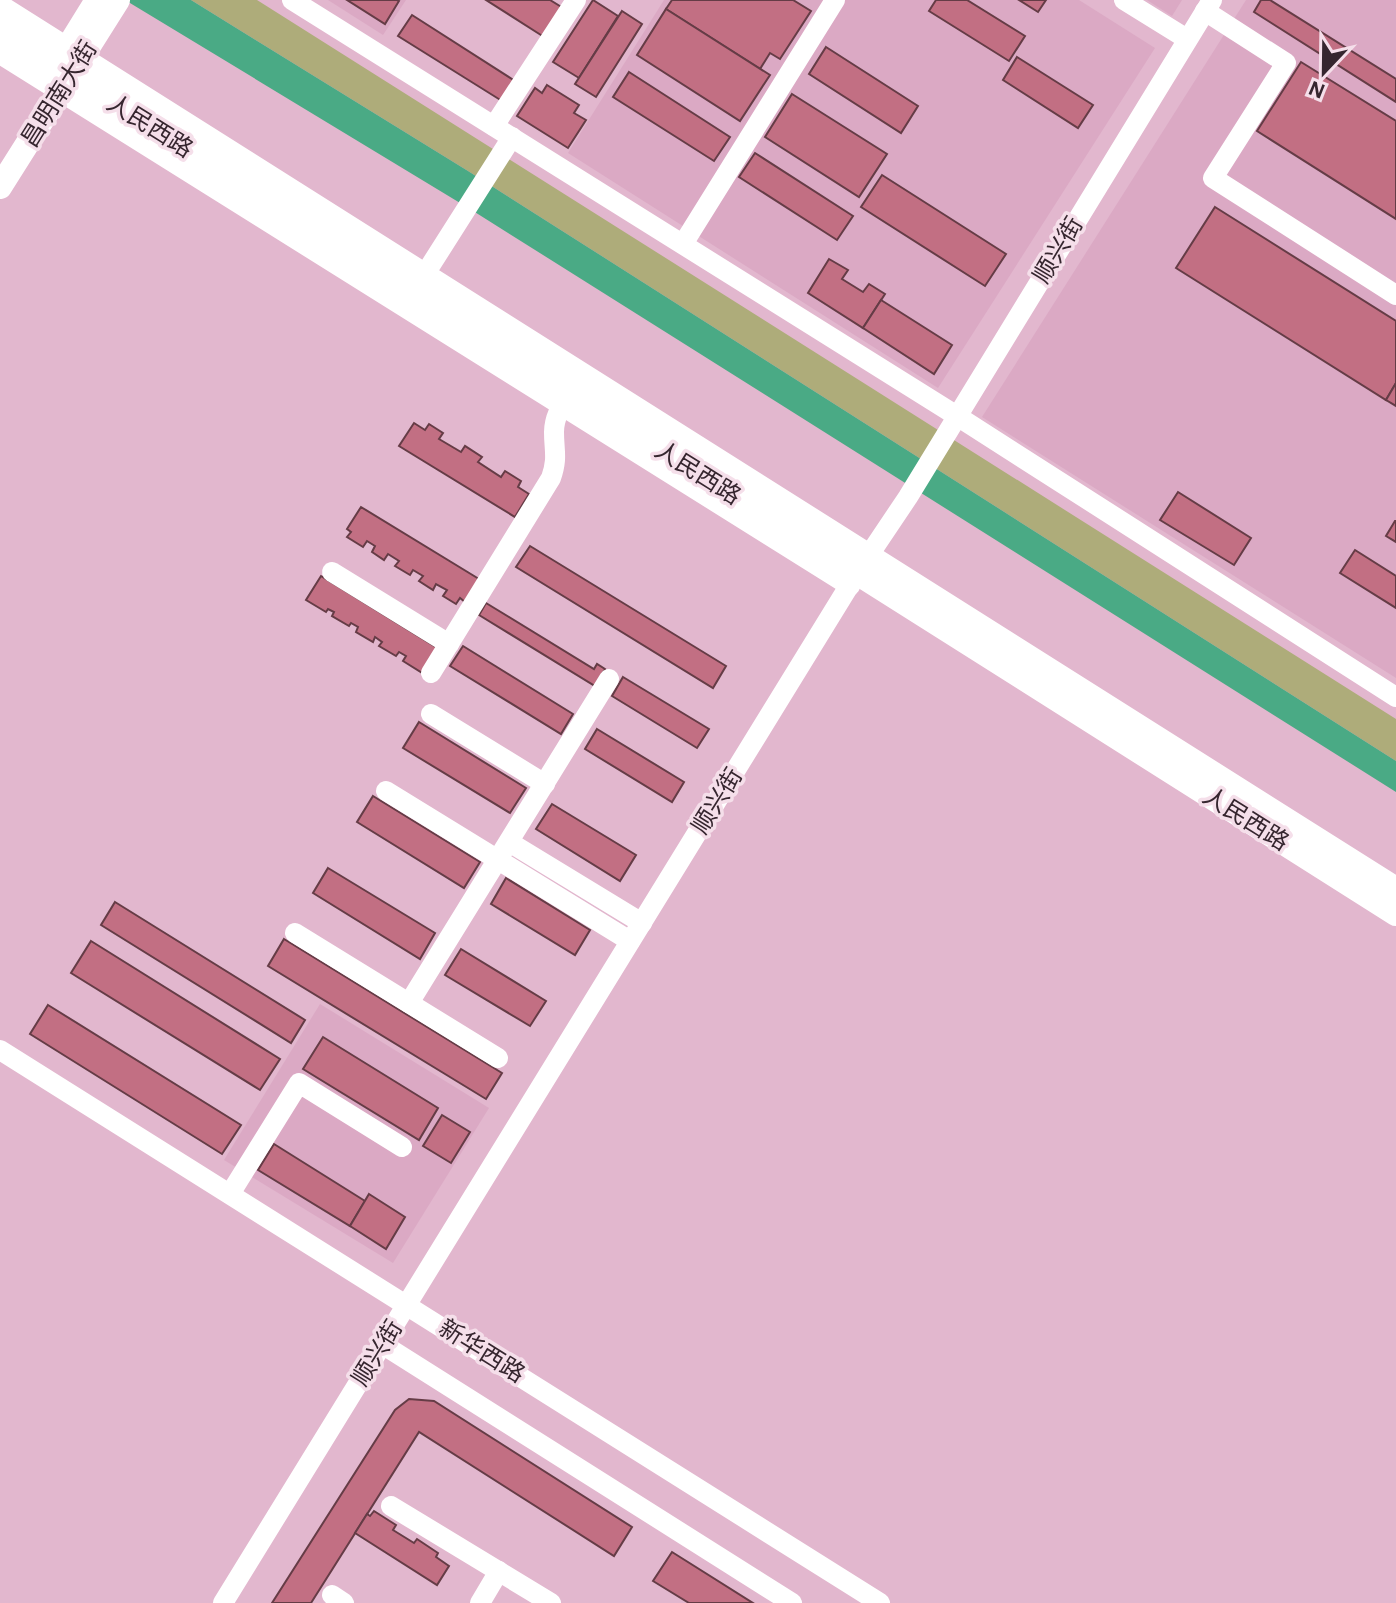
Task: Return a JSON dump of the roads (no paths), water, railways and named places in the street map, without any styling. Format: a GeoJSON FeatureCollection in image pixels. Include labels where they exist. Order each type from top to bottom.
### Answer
{"type":"FeatureCollection","features":[{"type":"Feature","properties":{"kind":"main road","name":"昌明南大街"},"geometry":{"type":"LineString","coordinates":[[0,156],[110,2]]}},
{"type":"Feature","properties":{"kind":"main road","name":"人民西路"},"geometry":{"type":"LineString","coordinates":[[0,7],[63,71],[425,274],[858,572],[1396,914]]}},
{"type":"Feature","properties":{"kind":"main road","name":"人民西路"},"geometry":{"type":"LineString","coordinates":[[0,31],[566,399],[1396,889]]}},
{"type":"Feature","properties":{"kind":"main road","name":"昌明南大街"},"geometry":{"type":"LineString","coordinates":[[0,187],[63,71]]}},
{"type":"Feature","properties":{"kind":"street"},"geometry":{"type":"LineString","coordinates":[[292,0],[957,416],[1396,697]]}},
{"type":"Feature","properties":{"kind":"street"},"geometry":{"type":"LineString","coordinates":[[494,126],[576,0]]}},
{"type":"Feature","properties":{"kind":"street"},"geometry":{"type":"LineString","coordinates":[[683,244],[835,0]]}},
{"type":"Feature","properties":{"kind":"street"},"geometry":{"type":"LineString","coordinates":[[1124,0],[1187,39]]}},
{"type":"Feature","properties":{"kind":"street"},"geometry":{"type":"LineString","coordinates":[[1208,6],[1286,63],[1213,178],[1396,295]]}},
{"type":"Feature","properties":{"kind":"street","name":"顺兴街"},"geometry":{"type":"LineString","coordinates":[[223,1603],[858,572],[908,497],[1208,6]]}},
{"type":"Feature","properties":{"kind":"street"},"geometry":{"type":"LineString","coordinates":[[0,54],[63,71]]}},
{"type":"Feature","properties":{"kind":"street"},"geometry":{"type":"LineString","coordinates":[[425,274],[512,137]]}},
{"type":"Feature","properties":{"kind":"street"},"geometry":{"type":"LineString","coordinates":[[431,673],[551,478],[557,451],[554,431],[566,399]]}},
{"type":"Feature","properties":{"kind":"street"},"geometry":{"type":"LineString","coordinates":[[332,572],[449,644]]}},
{"type":"Feature","properties":{"kind":"street"},"geometry":{"type":"LineString","coordinates":[[409,1003],[609,679]]}},
{"type":"Feature","properties":{"kind":"street"},"geometry":{"type":"LineString","coordinates":[[431,714],[545,784]]}},
{"type":"Feature","properties":{"kind":"street"},"geometry":{"type":"LineString","coordinates":[[386,791],[630,941]]}},
{"type":"Feature","properties":{"kind":"street"},"geometry":{"type":"LineString","coordinates":[[509,842],[642,923]]}},
{"type":"Feature","properties":{"kind":"street"},"geometry":{"type":"LineString","coordinates":[[295,933],[498,1058]]}},
{"type":"Feature","properties":{"kind":"street","name":"新华西路"},"geometry":{"type":"LineString","coordinates":[[0,1050],[880,1603]]}},
{"type":"Feature","properties":{"kind":"street"},"geometry":{"type":"LineString","coordinates":[[230,1194],[299,1083],[402,1147]]}},
{"type":"Feature","properties":{"kind":"street"},"geometry":{"type":"LineString","coordinates":[[382,1344],[792,1603]]}},
{"type":"Feature","properties":{"kind":"street"},"geometry":{"type":"LineString","coordinates":[[391,1506],[551,1603]]}},
{"type":"Feature","properties":{"kind":"street"},"geometry":{"type":"LineString","coordinates":[[480,1603],[499,1571]]}}]}
